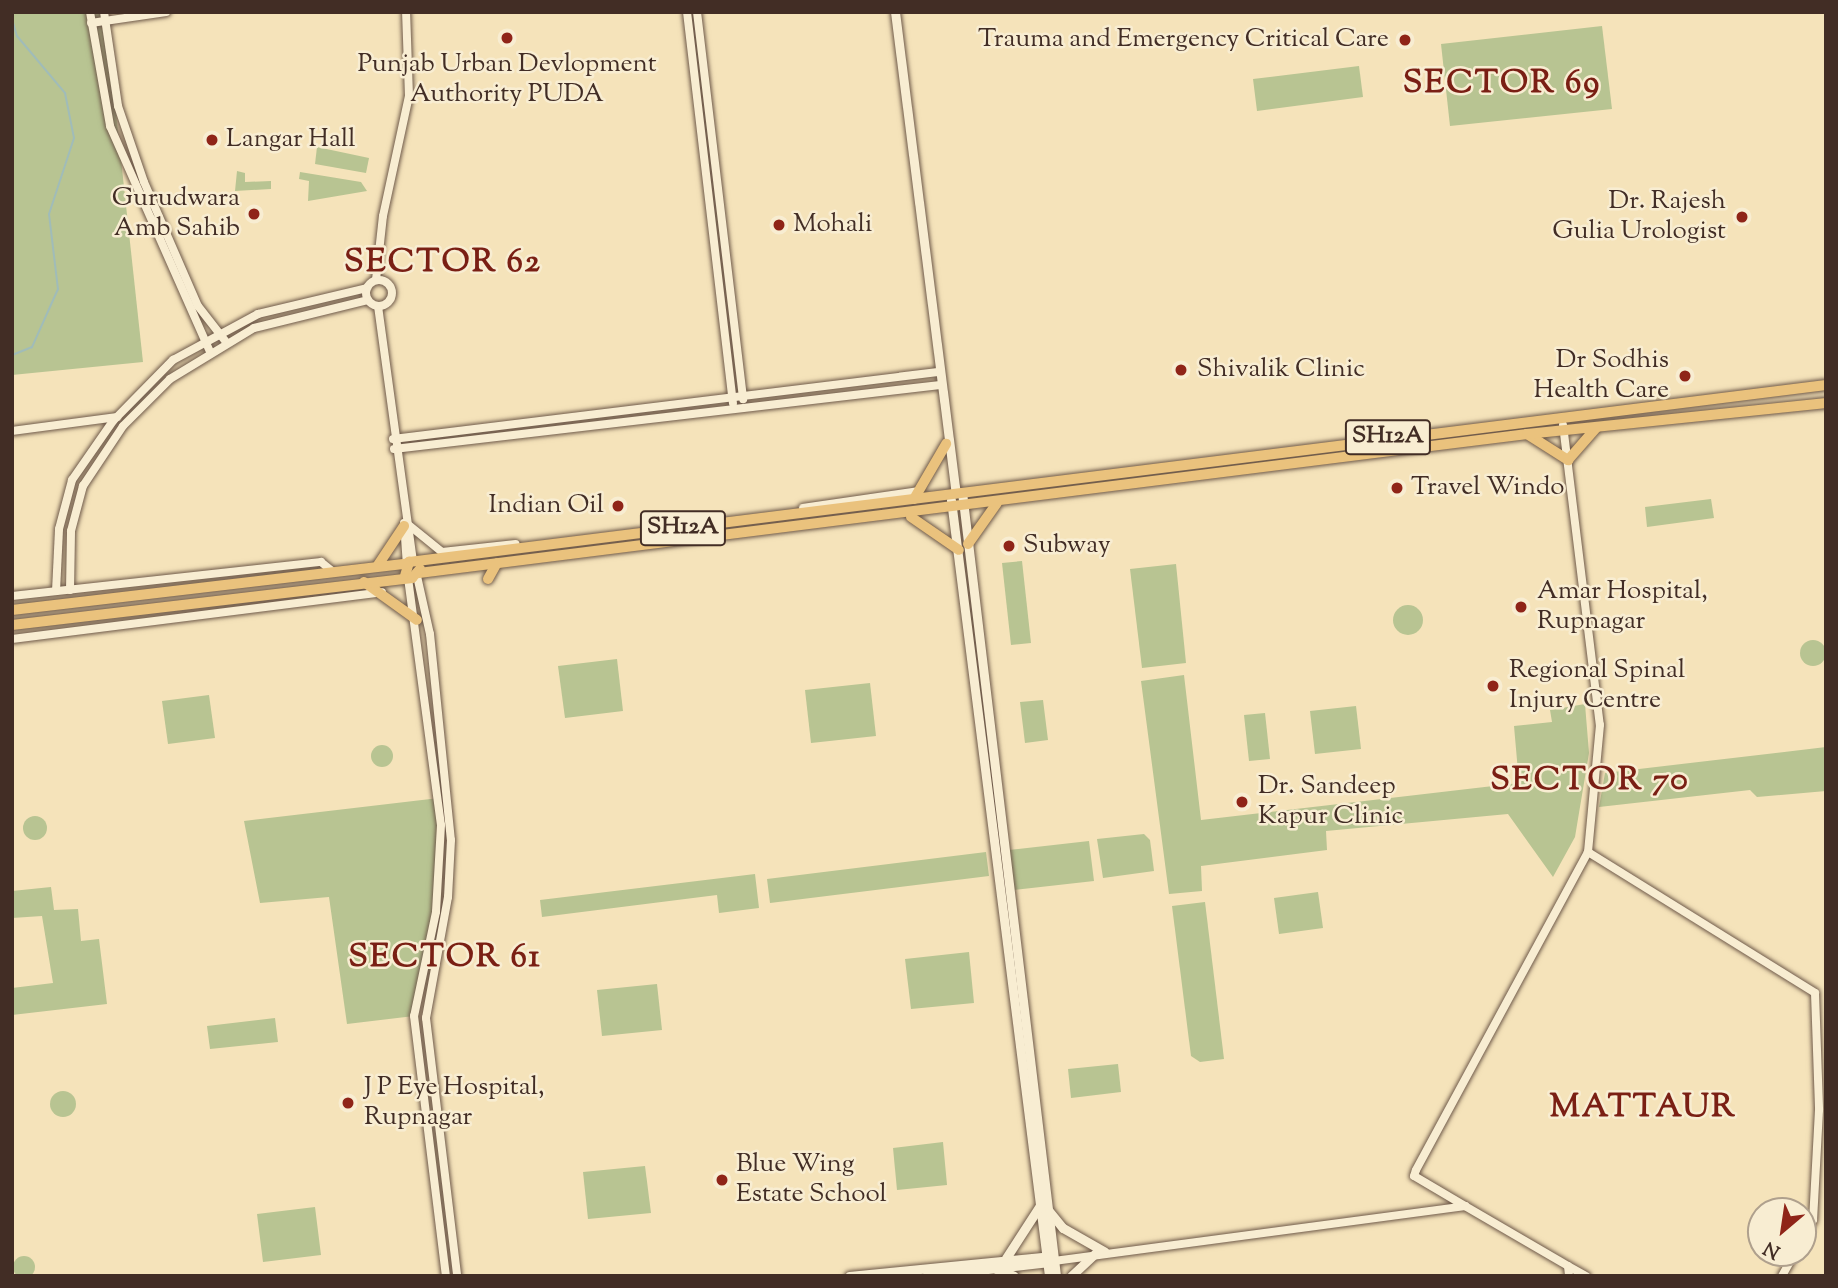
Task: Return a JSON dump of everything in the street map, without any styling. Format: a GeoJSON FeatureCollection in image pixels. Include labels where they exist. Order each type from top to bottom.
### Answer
{"type":"FeatureCollection","features":[{"type":"Feature","properties":{"kind":"main road"},"geometry":{"type":"LineString","coordinates":[[895,12],[946,444],[964,547],[1044,1207],[1056,1276]]}},
{"type":"Feature","properties":{"kind":"main road","name":"SH12A"},"geometry":{"type":"LineString","coordinates":[[12,625],[363,581],[491,549],[917,495],[956,493],[1562,415],[1826,385]]}},
{"type":"Feature","properties":{"kind":"main road","name":"SH12A"},"geometry":{"type":"LineString","coordinates":[[12,610],[377,565],[411,569],[497,563],[909,516],[1527,434],[1826,403]]}},
{"type":"Feature","properties":{"kind":"main road"},"geometry":{"type":"LineString","coordinates":[[1527,434],[1568,460],[1596,428]]}},
{"type":"Feature","properties":{"kind":"main road"},"geometry":{"type":"LineString","coordinates":[[917,495],[946,444]]}},
{"type":"Feature","properties":{"kind":"main road"},"geometry":{"type":"LineString","coordinates":[[964,547],[997,503]]}},
{"type":"Feature","properties":{"kind":"main road"},"geometry":{"type":"LineString","coordinates":[[909,516],[964,547]]}},
{"type":"Feature","properties":{"kind":"main road"},"geometry":{"type":"LineString","coordinates":[[377,565],[406,523]]}},
{"type":"Feature","properties":{"kind":"main road"},"geometry":{"type":"LineString","coordinates":[[488,579],[497,563]]}},
{"type":"Feature","properties":{"kind":"main road"},"geometry":{"type":"LineString","coordinates":[[363,581],[382,592],[417,620]]}},
{"type":"Feature","properties":{"kind":"main road"},"geometry":{"type":"LineString","coordinates":[[1044,1207],[1063,1228],[1100,1253],[1071,1276]]}},
{"type":"Feature","properties":{"kind":"main road"},"geometry":{"type":"LineString","coordinates":[[1006,1258],[1024,1238],[1044,1207]]}},
{"type":"Feature","properties":{"kind":"main road"},"geometry":{"type":"LineString","coordinates":[[849,1276],[1006,1258],[1053,1259]]}},
{"type":"Feature","properties":{"kind":"main road"},"geometry":{"type":"LineString","coordinates":[[926,1276],[1053,1259]]}},
{"type":"Feature","properties":{"kind":"main road"},"geometry":{"type":"LineString","coordinates":[[1049,1276],[1053,1259]]}},
{"type":"Feature","properties":{"kind":"main road"},"geometry":{"type":"LineString","coordinates":[[992,1268],[1014,1276]]}},
{"type":"Feature","properties":{"kind":"street"},"geometry":{"type":"LineString","coordinates":[[90,12],[115,138],[210,352]]}},
{"type":"Feature","properties":{"kind":"street"},"geometry":{"type":"LineString","coordinates":[[91,23],[105,17],[166,12]]}},
{"type":"Feature","properties":{"kind":"street"},"geometry":{"type":"LineString","coordinates":[[56,591],[60,530],[72,480],[117,417],[173,360],[218,332],[291,303],[367,288],[376,280],[383,216],[410,96],[406,12]]}},
{"type":"Feature","properties":{"kind":"street"},"geometry":{"type":"LineString","coordinates":[[687,12],[734,410]]}},
{"type":"Feature","properties":{"kind":"street"},"geometry":{"type":"LineString","coordinates":[[697,12],[744,408]]}},
{"type":"Feature","properties":{"kind":"street"},"geometry":{"type":"LineString","coordinates":[[105,17],[118,106],[144,182],[198,306],[226,342]]}},
{"type":"Feature","properties":{"kind":"street"},"geometry":{"type":"LineString","coordinates":[[688,29],[699,27]]}},
{"type":"Feature","properties":{"kind":"street"},"geometry":{"type":"LineString","coordinates":[[708,189],[718,188]]}},
{"type":"Feature","properties":{"kind":"street"},"geometry":{"type":"LineString","coordinates":[[716,266],[727,265]]}},
{"type":"Feature","properties":{"kind":"street"},"geometry":{"type":"LineString","coordinates":[[376,280],[388,283],[392,294],[378,306]]}},
{"type":"Feature","properties":{"kind":"street"},"geometry":{"type":"LineString","coordinates":[[367,288],[368,300]]}},
{"type":"Feature","properties":{"kind":"street"},"geometry":{"type":"LineString","coordinates":[[70,590],[71,531],[83,486],[123,426],[170,379],[226,342],[284,317],[368,300],[378,306]]}},
{"type":"Feature","properties":{"kind":"street"},"geometry":{"type":"LineString","coordinates":[[378,306],[394,449],[406,523],[442,858],[414,1006],[416,1050],[446,1276]]}},
{"type":"Feature","properties":{"kind":"street"},"geometry":{"type":"LineString","coordinates":[[393,439],[938,372]]}},
{"type":"Feature","properties":{"kind":"street"},"geometry":{"type":"LineString","coordinates":[[394,449],[940,385]]}},
{"type":"Feature","properties":{"kind":"street"},"geometry":{"type":"LineString","coordinates":[[604,413],[607,424]]}},
{"type":"Feature","properties":{"kind":"street"},"geometry":{"type":"LineString","coordinates":[[1562,415],[1600,725],[1588,852],[1414,1175],[1586,1276]]}},
{"type":"Feature","properties":{"kind":"street"},"geometry":{"type":"LineString","coordinates":[[12,430],[117,417]]}},
{"type":"Feature","properties":{"kind":"street"},"geometry":{"type":"LineString","coordinates":[[406,523],[442,552],[491,549]]}},
{"type":"Feature","properties":{"kind":"street"},"geometry":{"type":"LineString","coordinates":[[12,596],[321,562],[332,571]]}},
{"type":"Feature","properties":{"kind":"street"},"geometry":{"type":"LineString","coordinates":[[411,569],[433,658],[451,840],[450,886],[433,968],[426,1034],[457,1276]]}},
{"type":"Feature","properties":{"kind":"street"},"geometry":{"type":"LineString","coordinates":[[12,639],[382,592]]}},
{"type":"Feature","properties":{"kind":"street"},"geometry":{"type":"LineString","coordinates":[[1588,852],[1815,993],[1814,1197]]}},
{"type":"Feature","properties":{"kind":"street"},"geometry":{"type":"LineString","coordinates":[[423,965],[433,968]]}},
{"type":"Feature","properties":{"kind":"street"},"geometry":{"type":"LineString","coordinates":[[1816,1161],[1826,1156]]}},
{"type":"Feature","properties":{"kind":"street"},"geometry":{"type":"LineString","coordinates":[[1053,1259],[1465,1206]]}},
{"type":"Feature","properties":{"kind":"street"},"geometry":{"type":"LineString","coordinates":[[1568,1266],[1569,1276]]}},
{"type":"Feature","properties":{"kind":"green space"},"geometry":{"type":"Polygon","coordinates":[[[12,12],[105,12],[143,362],[12,375],[12,12]]]}},
{"type":"Feature","properties":{"kind":"green space"},"geometry":{"type":"Polygon","coordinates":[[[1602,26],[1612,109],[1450,126],[1441,44],[1602,26]]]}},
{"type":"Feature","properties":{"kind":"green space"},"geometry":{"type":"Polygon","coordinates":[[[1359,66],[1363,97],[1257,111],[1253,79],[1359,66]]]}},
{"type":"Feature","properties":{"kind":"green space"},"geometry":{"type":"Polygon","coordinates":[[[317,147],[369,158],[366,173],[315,164],[317,147]]]}},
{"type":"Feature","properties":{"kind":"green space"},"geometry":{"type":"Polygon","coordinates":[[[237,171],[245,173],[245,182],[271,181],[271,189],[235,191],[237,171]]]}},
{"type":"Feature","properties":{"kind":"green space"},"geometry":{"type":"Polygon","coordinates":[[[300,172],[361,182],[367,191],[308,201],[309,181],[299,179],[300,172]]]}},
{"type":"Feature","properties":{"kind":"green space"},"geometry":{"type":"Polygon","coordinates":[[[1711,499],[1714,518],[1647,527],[1645,507],[1711,499]]]}},
{"type":"Feature","properties":{"kind":"green space"},"geometry":{"type":"Polygon","coordinates":[[[1022,561],[1031,643],[1011,645],[1002,563],[1022,561]]]}},
{"type":"Feature","properties":{"kind":"green space"},"geometry":{"type":"Polygon","coordinates":[[[1176,564],[1186,663],[1142,668],[1130,569],[1176,564]]]}},
{"type":"Feature","properties":{"kind":"green space"},"geometry":{"type":"Polygon","coordinates":[[[1408,605],[1419,609],[1423,620],[1419,631],[1408,635],[1397,631],[1393,620],[1397,609],[1408,605]]]}},
{"type":"Feature","properties":{"kind":"green space"},"geometry":{"type":"Polygon","coordinates":[[[1813,640],[1823,643],[1826,653],[1823,663],[1813,666],[1803,663],[1800,653],[1803,643],[1813,640]]]}},
{"type":"Feature","properties":{"kind":"green space"},"geometry":{"type":"Polygon","coordinates":[[[617,659],[623,711],[565,718],[558,666],[617,659]]]}},
{"type":"Feature","properties":{"kind":"green space"},"geometry":{"type":"Polygon","coordinates":[[[1184,675],[1201,820],[1519,783],[1514,726],[1552,722],[1550,710],[1585,704],[1589,753],[1575,837],[1553,877],[1508,814],[1326,831],[1327,850],[1201,866],[1202,891],[1169,894],[1141,681],[1184,675]]]}},
{"type":"Feature","properties":{"kind":"green space"},"geometry":{"type":"Polygon","coordinates":[[[870,683],[876,736],[811,743],[805,690],[870,683]]]}},
{"type":"Feature","properties":{"kind":"green space"},"geometry":{"type":"Polygon","coordinates":[[[209,695],[215,738],[168,744],[162,701],[209,695]]]}},
{"type":"Feature","properties":{"kind":"green space"},"geometry":{"type":"Polygon","coordinates":[[[1043,700],[1048,740],[1025,743],[1020,702],[1043,700]]]}},
{"type":"Feature","properties":{"kind":"green space"},"geometry":{"type":"Polygon","coordinates":[[[1356,706],[1361,749],[1315,754],[1310,711],[1356,706]]]}},
{"type":"Feature","properties":{"kind":"green space"},"geometry":{"type":"Polygon","coordinates":[[[1265,713],[1270,759],[1249,761],[1244,715],[1265,713]]]}},
{"type":"Feature","properties":{"kind":"green space"},"geometry":{"type":"Polygon","coordinates":[[[382,745],[390,748],[393,756],[390,764],[382,767],[374,764],[371,756],[374,748],[382,745]]]}},
{"type":"Feature","properties":{"kind":"green space"},"geometry":{"type":"Polygon","coordinates":[[[1826,747],[1826,791],[1757,797],[1750,790],[1599,807],[1605,773],[1826,747]]]}},
{"type":"Feature","properties":{"kind":"green space"},"geometry":{"type":"Polygon","coordinates":[[[439,798],[442,858],[414,1016],[347,1024],[329,897],[260,903],[244,821],[439,798]]]}},
{"type":"Feature","properties":{"kind":"green space"},"geometry":{"type":"Polygon","coordinates":[[[35,816],[43,820],[47,828],[43,836],[35,840],[27,836],[23,828],[27,820],[35,816]]]}},
{"type":"Feature","properties":{"kind":"green space"},"geometry":{"type":"Polygon","coordinates":[[[1144,834],[1150,840],[1154,871],[1103,878],[1097,839],[1144,834]]]}},
{"type":"Feature","properties":{"kind":"green space"},"geometry":{"type":"Polygon","coordinates":[[[1089,841],[1094,881],[1014,890],[1009,850],[1089,841]]]}},
{"type":"Feature","properties":{"kind":"green space"},"geometry":{"type":"Polygon","coordinates":[[[986,852],[989,876],[770,903],[767,879],[986,852]]]}},
{"type":"Feature","properties":{"kind":"green space"},"geometry":{"type":"Polygon","coordinates":[[[755,874],[759,908],[719,913],[717,895],[542,917],[540,900],[755,874]]]}},
{"type":"Feature","properties":{"kind":"green space"},"geometry":{"type":"Polygon","coordinates":[[[51,887],[54,910],[78,909],[81,941],[99,939],[107,1004],[12,1015],[12,988],[53,983],[42,916],[12,918],[12,891],[51,887]]]}},
{"type":"Feature","properties":{"kind":"green space"},"geometry":{"type":"Polygon","coordinates":[[[1318,892],[1323,928],[1279,934],[1274,898],[1318,892]]]}},
{"type":"Feature","properties":{"kind":"green space"},"geometry":{"type":"Polygon","coordinates":[[[1205,902],[1224,1059],[1200,1062],[1191,1056],[1172,906],[1205,902]]]}},
{"type":"Feature","properties":{"kind":"green space"},"geometry":{"type":"Polygon","coordinates":[[[969,952],[974,1003],[911,1009],[905,959],[969,952]]]}},
{"type":"Feature","properties":{"kind":"green space"},"geometry":{"type":"Polygon","coordinates":[[[657,984],[662,1030],[602,1036],[597,990],[657,984]]]}},
{"type":"Feature","properties":{"kind":"green space"},"geometry":{"type":"Polygon","coordinates":[[[275,1018],[278,1042],[210,1049],[207,1026],[275,1018]]]}},
{"type":"Feature","properties":{"kind":"green space"},"geometry":{"type":"Polygon","coordinates":[[[1118,1064],[1121,1092],[1071,1098],[1068,1069],[1118,1064]]]}},
{"type":"Feature","properties":{"kind":"green space"},"geometry":{"type":"Polygon","coordinates":[[[63,1091],[72,1095],[76,1104],[72,1113],[63,1117],[54,1113],[50,1104],[54,1095],[63,1091]]]}},
{"type":"Feature","properties":{"kind":"green space"},"geometry":{"type":"Polygon","coordinates":[[[943,1142],[947,1185],[897,1190],[893,1148],[943,1142]]]}},
{"type":"Feature","properties":{"kind":"green space"},"geometry":{"type":"Polygon","coordinates":[[[645,1166],[651,1213],[588,1219],[583,1172],[645,1166]]]}},
{"type":"Feature","properties":{"kind":"green space"},"geometry":{"type":"Polygon","coordinates":[[[315,1207],[321,1255],[263,1262],[257,1214],[315,1207]]]}},
{"type":"Feature","properties":{"kind":"green space"},"geometry":{"type":"Polygon","coordinates":[[[24,1256],[32,1259],[35,1267],[32,1275],[24,1278],[16,1275],[13,1267],[16,1259],[24,1256]]]}},
{"type":"Feature","properties":{"kind":"waterway"},"geometry":{"type":"LineString","coordinates":[[12,19],[17,36],[65,93],[74,138],[49,214],[58,289],[32,347],[12,355]]}},
{"type":"Feature","properties":{"kind":"place","name":"Punjab Urban Devlopment Authority PUDA"},"geometry":{"type":"Point","coordinates":[507,38]}},
{"type":"Feature","properties":{"kind":"place","name":"Trauma and Emergency Critical Care"},"geometry":{"type":"Point","coordinates":[1405,40]}},
{"type":"Feature","properties":{"kind":"place","name":"Langar Hall"},"geometry":{"type":"Point","coordinates":[212,140]}},
{"type":"Feature","properties":{"kind":"place","name":"Gurudwara Amb Sahib"},"geometry":{"type":"Point","coordinates":[254,214]}},
{"type":"Feature","properties":{"kind":"place","name":"Dr. Rajesh Gulia Urologist"},"geometry":{"type":"Point","coordinates":[1742,217]}},
{"type":"Feature","properties":{"kind":"place","name":"Mohali"},"geometry":{"type":"Point","coordinates":[779,225]}},
{"type":"Feature","properties":{"kind":"place","name":"Shivalik Clinic"},"geometry":{"type":"Point","coordinates":[1181,370]}},
{"type":"Feature","properties":{"kind":"place","name":"Dr Sodhis Health Care"},"geometry":{"type":"Point","coordinates":[1685,376]}},
{"type":"Feature","properties":{"kind":"place","name":"Travel Windo"},"geometry":{"type":"Point","coordinates":[1397,488]}},
{"type":"Feature","properties":{"kind":"place","name":"Indian Oil"},"geometry":{"type":"Point","coordinates":[618,506]}},
{"type":"Feature","properties":{"kind":"place","name":"Subway"},"geometry":{"type":"Point","coordinates":[1009,546]}},
{"type":"Feature","properties":{"kind":"place","name":"Amar Hospital, Rupnagar"},"geometry":{"type":"Point","coordinates":[1521,607]}},
{"type":"Feature","properties":{"kind":"place","name":"Regional Spinal Injury Centre"},"geometry":{"type":"Point","coordinates":[1493,686]}},
{"type":"Feature","properties":{"kind":"place","name":"Dr. Sandeep Kapur Clinic"},"geometry":{"type":"Point","coordinates":[1242,802]}},
{"type":"Feature","properties":{"kind":"place","name":"J P Eye Hospital, Rupnagar"},"geometry":{"type":"Point","coordinates":[348,1103]}},
{"type":"Feature","properties":{"kind":"place","name":"Blue Wing Estate School"},"geometry":{"type":"Point","coordinates":[722,1180]}},
{"type":"Feature","properties":{"kind":"district","name":"SECTOR 69"},"geometry":{"type":"Point","coordinates":[1502,85]}},
{"type":"Feature","properties":{"kind":"district","name":"SECTOR 62"},"geometry":{"type":"Point","coordinates":[443,264]}},
{"type":"Feature","properties":{"kind":"district","name":"SECTOR 70"},"geometry":{"type":"Point","coordinates":[1590,782]}},
{"type":"Feature","properties":{"kind":"district","name":"SECTOR 61"},"geometry":{"type":"Point","coordinates":[445,959]}},
{"type":"Feature","properties":{"kind":"district","name":"MATTAUR"},"geometry":{"type":"Point","coordinates":[1643,1109]}}]}
